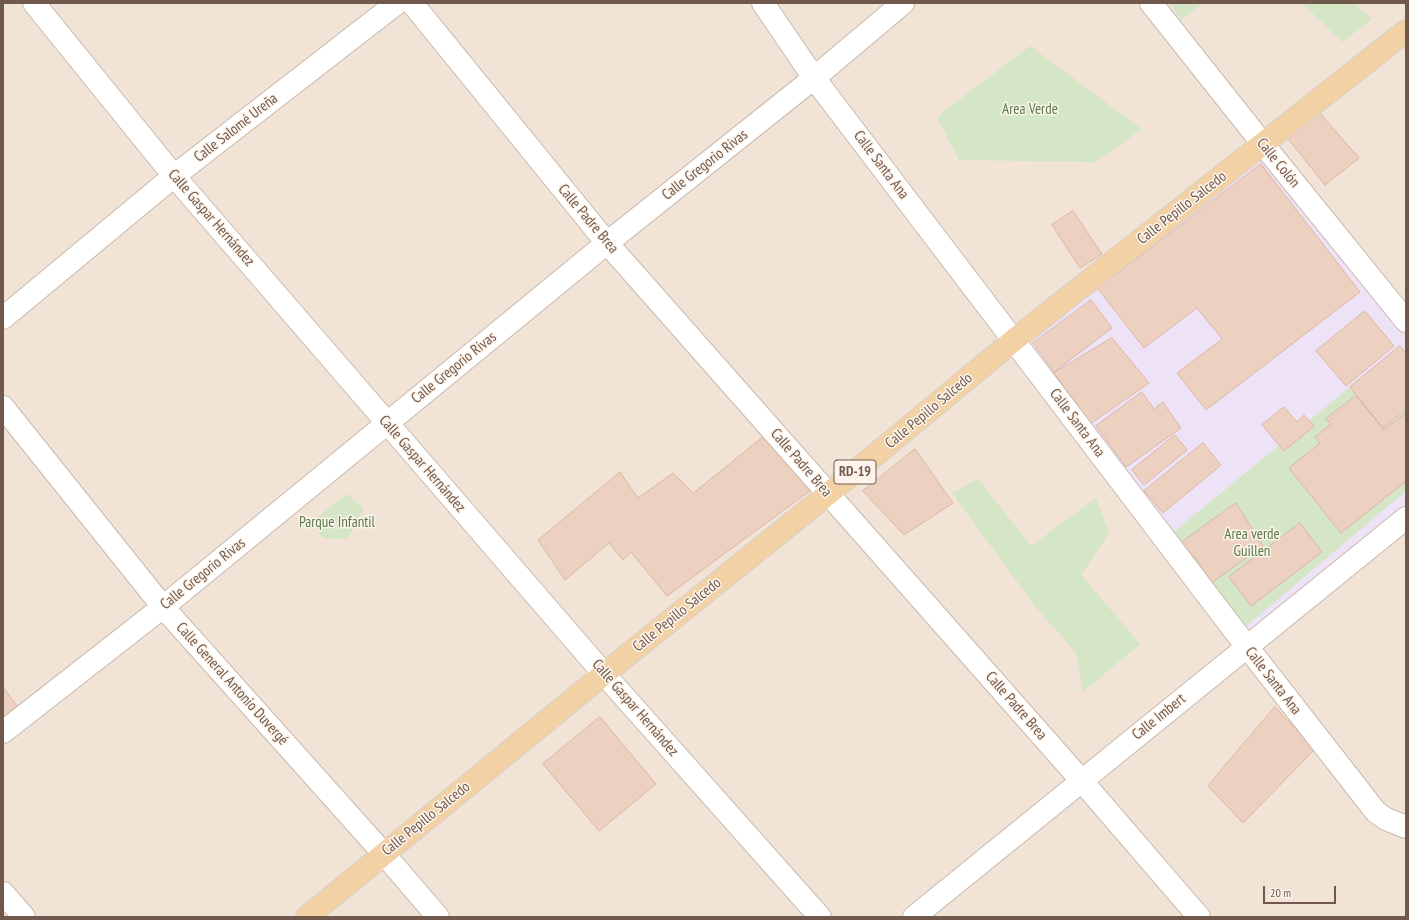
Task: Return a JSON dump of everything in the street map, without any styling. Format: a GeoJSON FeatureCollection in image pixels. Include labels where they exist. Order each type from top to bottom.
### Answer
{"type":"FeatureCollection","features":[{"type":"Feature","properties":{"kind":"main road","name":"Calle Pepillo Salcedo"},"geometry":{"type":"LineString","coordinates":[[307,917],[604,674],[828,494],[1014,340],[1406,31]]}},
{"type":"Feature","properties":{"kind":"street","name":"Calle Gaspar Hernández"},"geometry":{"type":"LineString","coordinates":[[34,3],[174,176],[604,674],[820,917]]}},
{"type":"Feature","properties":{"kind":"street","name":"Calle Salomé Ureña"},"geometry":{"type":"LineString","coordinates":[[3,318],[174,176],[397,3]]}},
{"type":"Feature","properties":{"kind":"street","name":"Calle Padre Brea"},"geometry":{"type":"LineString","coordinates":[[412,3],[607,243],[1081,780],[1199,917]]}},
{"type":"Feature","properties":{"kind":"street","name":"Calle Santa Ana"},"geometry":{"type":"LineString","coordinates":[[763,3],[814,78],[1246,646],[1376,812],[1386,819],[1406,827]]}},
{"type":"Feature","properties":{"kind":"street","name":"Calle Gregorio Rivas"},"geometry":{"type":"LineString","coordinates":[[3,732],[164,607],[607,243],[814,78],[903,3]]}},
{"type":"Feature","properties":{"kind":"street","name":"Calle Colón"},"geometry":{"type":"LineString","coordinates":[[1151,3],[1262,144],[1406,321]]}},
{"type":"Feature","properties":{"kind":"street","name":"Calle General Antonio Duvergé"},"geometry":{"type":"LineString","coordinates":[[3,407],[164,607],[384,854],[438,917]]}},
{"type":"Feature","properties":{"kind":"street","name":"Calle Imbert"},"geometry":{"type":"LineString","coordinates":[[914,917],[1246,646],[1406,518]]}},
{"type":"Feature","properties":{"kind":"street"},"geometry":{"type":"LineString","coordinates":[[3,893],[24,917]]}},
{"type":"Feature","properties":{"kind":"shaded area"},"geometry":{"type":"Polygon","coordinates":[[[3,3],[1406,3],[1406,917],[3,917],[3,3]]]}},
{"type":"Feature","properties":{"kind":"shaded area"},"geometry":{"type":"Polygon","coordinates":[[[1261,156],[1406,339],[1406,503],[1247,635],[1029,342],[1261,156]]]}},
{"type":"Feature","properties":{"kind":"green space"},"geometry":{"type":"Polygon","coordinates":[[[1170,3],[1203,3],[1181,20],[1170,3]]]}},
{"type":"Feature","properties":{"kind":"green space"},"geometry":{"type":"Polygon","coordinates":[[[1302,3],[1354,3],[1372,19],[1342,42],[1302,3]]]}},
{"type":"Feature","properties":{"kind":"green space","name":"Area Verde"},"geometry":{"type":"Polygon","coordinates":[[[1030,46],[1142,129],[1095,162],[959,160],[937,117],[1030,46]]]}},
{"type":"Feature","properties":{"kind":"green space","name":"Area verde Guillen"},"geometry":{"type":"Polygon","coordinates":[[[1400,346],[1406,354],[1406,491],[1238,633],[1171,534],[1400,346]]]}},
{"type":"Feature","properties":{"kind":"green space"},"geometry":{"type":"Polygon","coordinates":[[[978,479],[1031,546],[1096,498],[1109,533],[1081,575],[1140,644],[1083,692],[1076,653],[1035,606],[952,493],[978,479]]]}},
{"type":"Feature","properties":{"kind":"green space","name":"Parque Infantil"},"geometry":{"type":"Polygon","coordinates":[[[347,494],[364,509],[347,539],[324,539],[311,522],[347,494]]]}},
{"type":"Feature","properties":{"kind":"building"},"geometry":{"type":"Polygon","coordinates":[[[1318,111],[1359,158],[1325,185],[1286,136],[1318,111]]]}},
{"type":"Feature","properties":{"kind":"building"},"geometry":{"type":"Polygon","coordinates":[[[1261,164],[1360,292],[1206,410],[1177,373],[1222,339],[1197,308],[1144,348],[1098,289],[1261,164]]]}},
{"type":"Feature","properties":{"kind":"building"},"geometry":{"type":"Polygon","coordinates":[[[1073,211],[1102,254],[1080,268],[1052,225],[1073,211]]]}},
{"type":"Feature","properties":{"kind":"building"},"geometry":{"type":"Polygon","coordinates":[[[1091,300],[1112,328],[1054,372],[1033,343],[1091,300]]]}},
{"type":"Feature","properties":{"kind":"building"},"geometry":{"type":"Polygon","coordinates":[[[1365,311],[1394,346],[1346,386],[1316,351],[1365,311]]]}},
{"type":"Feature","properties":{"kind":"building"},"geometry":{"type":"Polygon","coordinates":[[[1112,338],[1149,383],[1090,424],[1054,373],[1112,338]]]}},
{"type":"Feature","properties":{"kind":"building"},"geometry":{"type":"Polygon","coordinates":[[[1400,346],[1406,353],[1406,410],[1383,428],[1350,387],[1400,346]]]}},
{"type":"Feature","properties":{"kind":"building"},"geometry":{"type":"Polygon","coordinates":[[[1142,392],[1154,409],[1163,402],[1181,428],[1126,467],[1096,426],[1142,392]]]}},
{"type":"Feature","properties":{"kind":"building"},"geometry":{"type":"Polygon","coordinates":[[[1356,396],[1384,430],[1406,413],[1406,481],[1341,533],[1289,468],[1320,443],[1315,437],[1331,424],[1326,419],[1356,396]]]}},
{"type":"Feature","properties":{"kind":"building"},"geometry":{"type":"Polygon","coordinates":[[[1284,407],[1297,422],[1304,415],[1314,426],[1284,451],[1262,425],[1284,407]]]}},
{"type":"Feature","properties":{"kind":"building"},"geometry":{"type":"Polygon","coordinates":[[[767,434],[811,490],[667,596],[631,552],[623,560],[609,543],[565,580],[538,540],[620,472],[638,498],[673,473],[693,493],[767,434]]]}},
{"type":"Feature","properties":{"kind":"building"},"geometry":{"type":"Polygon","coordinates":[[[1175,435],[1187,450],[1144,485],[1132,470],[1175,435]]]}},
{"type":"Feature","properties":{"kind":"building"},"geometry":{"type":"Polygon","coordinates":[[[1203,443],[1221,465],[1163,513],[1144,491],[1203,443]]]}},
{"type":"Feature","properties":{"kind":"building"},"geometry":{"type":"Polygon","coordinates":[[[915,449],[953,503],[904,535],[863,491],[915,449]]]}},
{"type":"Feature","properties":{"kind":"building"},"geometry":{"type":"Polygon","coordinates":[[[1236,503],[1263,546],[1210,584],[1198,561],[1181,543],[1236,503]]]}},
{"type":"Feature","properties":{"kind":"building"},"geometry":{"type":"Polygon","coordinates":[[[1300,523],[1322,552],[1251,606],[1229,577],[1300,523]]]}},
{"type":"Feature","properties":{"kind":"building"},"geometry":{"type":"Polygon","coordinates":[[[3,687],[17,706],[3,718],[3,687]]]}},
{"type":"Feature","properties":{"kind":"building"},"geometry":{"type":"Polygon","coordinates":[[[1275,707],[1315,749],[1243,823],[1208,786],[1275,707]]]}},
{"type":"Feature","properties":{"kind":"building"},"geometry":{"type":"Polygon","coordinates":[[[600,717],[656,784],[599,831],[543,764],[600,717]]]}}]}
